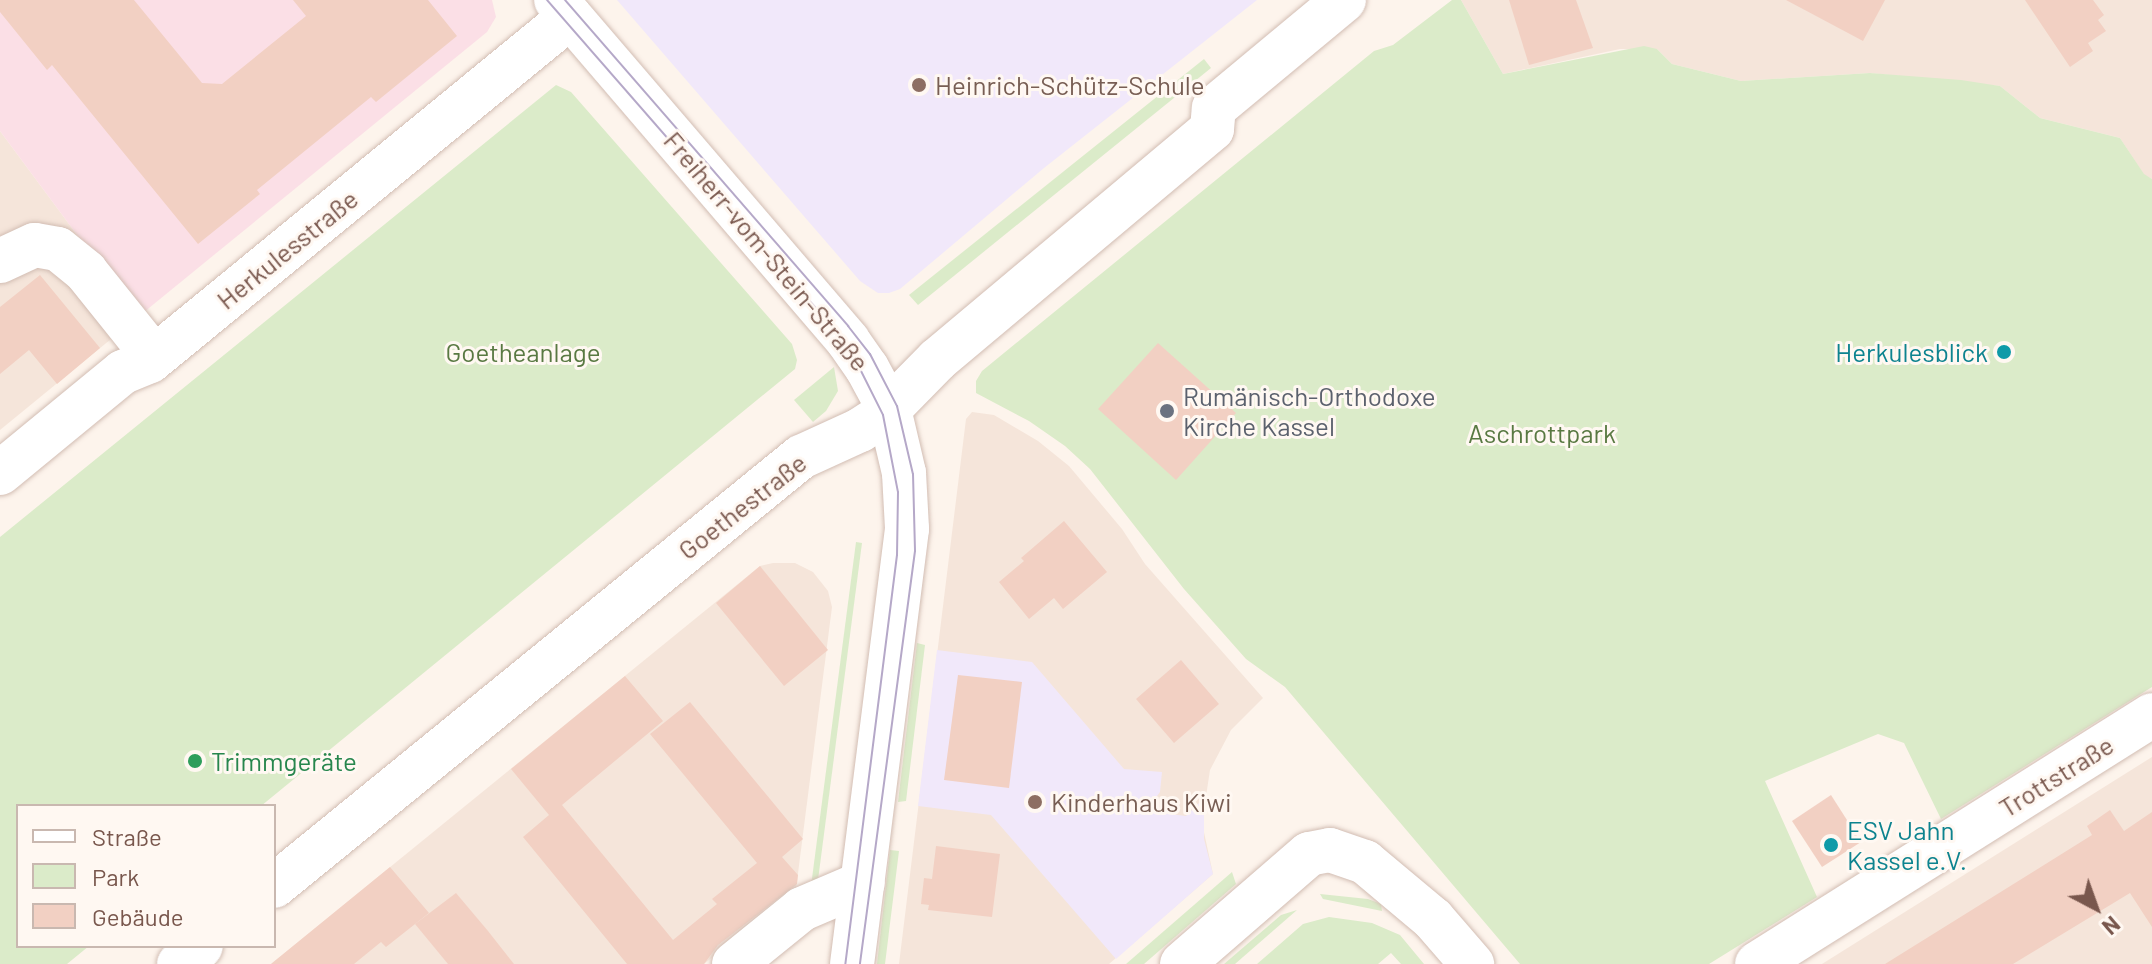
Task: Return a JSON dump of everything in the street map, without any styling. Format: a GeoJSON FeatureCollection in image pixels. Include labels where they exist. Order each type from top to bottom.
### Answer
{"type":"FeatureCollection","features":[{"type":"Feature","properties":{"kind":"street","name":"Goethestraße"},"geometry":{"type":"LineString","coordinates":[[276,884],[801,457],[860,430],[889,409],[937,360],[1212,129],[1214,108],[1344,0]]}},
{"type":"Feature","properties":{"kind":"street","name":"Freiherr-vom-Stein-Straße"},"geometry":{"type":"LineString","coordinates":[[563,8],[848,341],[889,409],[904,473],[907,529],[852,964]]}},
{"type":"Feature","properties":{"kind":"street","name":"Herkulesstraße"},"geometry":{"type":"LineString","coordinates":[[0,473],[123,372],[154,357],[563,8]]}},
{"type":"Feature","properties":{"kind":"street"},"geometry":{"type":"LineString","coordinates":[[0,261],[35,245],[58,249],[86,272],[154,357]]}},
{"type":"Feature","properties":{"kind":"street","name":"Trottstraße"},"geometry":{"type":"LineString","coordinates":[[1757,964],[2152,715]]}},
{"type":"Feature","properties":{"kind":"street"},"geometry":{"type":"LineString","coordinates":[[1182,964],[1309,854],[1330,850],[1365,862],[1433,919],[1472,964]]}},
{"type":"Feature","properties":{"kind":"street"},"geometry":{"type":"LineString","coordinates":[[734,964],[802,909],[863,883]]}},
{"type":"Feature","properties":{"kind":"street"},"geometry":{"type":"LineString","coordinates":[[179,964],[199,948]]}},
{"type":"Feature","properties":{"kind":"shaded area"},"geometry":{"type":"Polygon","coordinates":[[[0,0],[492,0],[496,17],[487,32],[138,317],[0,131],[0,0]]]}},
{"type":"Feature","properties":{"kind":"shaded area","name":"Heinrich-Schütz-Schule"},"geometry":{"type":"Polygon","coordinates":[[[617,0],[1257,0],[1044,168],[900,289],[878,293],[860,281],[617,0]]]}},
{"type":"Feature","properties":{"kind":"shaded area"},"geometry":{"type":"Polygon","coordinates":[[[1461,0],[2152,0],[2152,179],[2144,175],[2120,138],[2040,118],[2000,86],[1870,73],[1741,81],[1672,64],[1657,49],[1620,49],[1503,74],[1461,0]]]}},
{"type":"Feature","properties":{"kind":"shaded area"},"geometry":{"type":"Polygon","coordinates":[[[0,131],[138,317],[0,430],[0,131]]]}},
{"type":"Feature","properties":{"kind":"shaded area"},"geometry":{"type":"Polygon","coordinates":[[[972,412],[994,415],[1038,441],[1069,466],[1122,529],[1145,564],[1263,698],[1231,730],[1210,770],[1202,823],[1213,874],[1109,964],[899,964],[966,419],[972,412]]]}},
{"type":"Feature","properties":{"kind":"shaded area"},"geometry":{"type":"Polygon","coordinates":[[[795,563],[813,572],[828,591],[832,607],[796,889],[704,964],[271,964],[760,566],[795,563]]]}},
{"type":"Feature","properties":{"kind":"shaded area","name":"Kinderhaus Kiwi"},"geometry":{"type":"Polygon","coordinates":[[[937,650],[1032,662],[1124,769],[1162,772],[1160,792],[1146,811],[1186,816],[1204,798],[1204,839],[1213,874],[1116,959],[991,815],[918,806],[937,650]]]}},
{"type":"Feature","properties":{"kind":"shaded area"},"geometry":{"type":"Polygon","coordinates":[[[2152,757],[2152,964],[1822,964],[2152,757]]]}},
{"type":"Feature","properties":{"kind":"green space","name":"Aschrottpark"},"geometry":{"type":"Polygon","coordinates":[[[1452,0],[1461,0],[1503,74],[1644,46],[1657,49],[1672,64],[1741,81],[1870,73],[2000,86],[2040,118],[2120,138],[2144,174],[2152,179],[2152,687],[1941,819],[1904,743],[1878,734],[1765,781],[1817,897],[1709,964],[1520,964],[1285,687],[1246,659],[1184,589],[1090,469],[1065,446],[1029,421],[976,393],[976,381],[982,371],[1374,51],[1393,45],[1452,0]]]}},
{"type":"Feature","properties":{"kind":"green space"},"geometry":{"type":"Polygon","coordinates":[[[1204,59],[1211,68],[918,305],[909,295],[1204,59]]]}},
{"type":"Feature","properties":{"kind":"green space","name":"Goetheanlage"},"geometry":{"type":"Polygon","coordinates":[[[556,85],[571,92],[792,344],[797,360],[795,369],[263,804],[16,804],[16,948],[87,948],[67,964],[0,964],[0,537],[556,85]]]}},
{"type":"Feature","properties":{"kind":"green space"},"geometry":{"type":"Polygon","coordinates":[[[834,367],[838,391],[826,411],[813,422],[794,400],[834,367]]]}},
{"type":"Feature","properties":{"kind":"green space"},"geometry":{"type":"Polygon","coordinates":[[[856,542],[862,543],[818,880],[811,886],[856,542]]]}},
{"type":"Feature","properties":{"kind":"green space"},"geometry":{"type":"Polygon","coordinates":[[[917,643],[925,645],[906,801],[898,802],[917,643]]]}},
{"type":"Feature","properties":{"kind":"green space"},"geometry":{"type":"Polygon","coordinates":[[[890,850],[899,851],[885,964],[877,964],[890,850]]]}},
{"type":"Feature","properties":{"kind":"green space"},"geometry":{"type":"Polygon","coordinates":[[[1232,872],[1236,884],[1144,964],[1126,964],[1232,872]]]}},
{"type":"Feature","properties":{"kind":"green space"},"geometry":{"type":"Polygon","coordinates":[[[1320,894],[1368,899],[1381,904],[1382,911],[1323,899],[1320,894]]]}},
{"type":"Feature","properties":{"kind":"green space"},"geometry":{"type":"Polygon","coordinates":[[[1297,910],[1235,964],[1224,964],[1281,915],[1297,910]]]}},
{"type":"Feature","properties":{"kind":"green space"},"geometry":{"type":"Polygon","coordinates":[[[1329,917],[1372,923],[1400,935],[1424,964],[1401,964],[1391,953],[1378,964],[1257,964],[1303,924],[1329,917]]]}},
{"type":"Feature","properties":{"kind":"building"},"geometry":{"type":"Polygon","coordinates":[[[0,0],[134,0],[202,83],[222,84],[306,16],[293,0],[428,0],[457,36],[376,102],[371,97],[257,190],[260,194],[198,244],[52,65],[47,70],[0,12],[0,0]]]}},
{"type":"Feature","properties":{"kind":"building"},"geometry":{"type":"Polygon","coordinates":[[[1509,0],[1576,0],[1593,48],[1529,65],[1509,0]]]}},
{"type":"Feature","properties":{"kind":"building"},"geometry":{"type":"Polygon","coordinates":[[[1786,0],[1885,0],[1863,41],[1786,0]]]}},
{"type":"Feature","properties":{"kind":"building"},"geometry":{"type":"Polygon","coordinates":[[[2025,0],[2093,0],[2104,15],[2098,20],[2106,31],[2088,43],[2093,51],[2070,67],[2025,0]]]}},
{"type":"Feature","properties":{"kind":"building"},"geometry":{"type":"Polygon","coordinates":[[[40,275],[100,348],[57,384],[29,350],[0,374],[0,307],[40,275]]]}},
{"type":"Feature","properties":{"kind":"building","name":"Rumänisch-Orthodoxe Kirche Kassel"},"geometry":{"type":"Polygon","coordinates":[[[1158,343],[1236,413],[1176,480],[1098,409],[1158,343]]]}},
{"type":"Feature","properties":{"kind":"building"},"geometry":{"type":"Polygon","coordinates":[[[1064,521],[1107,572],[1063,609],[1054,598],[1029,619],[999,582],[1024,561],[1021,558],[1064,521]]]}},
{"type":"Feature","properties":{"kind":"building"},"geometry":{"type":"Polygon","coordinates":[[[760,566],[828,650],[784,686],[716,603],[760,566]]]}},
{"type":"Feature","properties":{"kind":"building"},"geometry":{"type":"Polygon","coordinates":[[[1181,660],[1219,704],[1174,743],[1136,699],[1181,660]]]}},
{"type":"Feature","properties":{"kind":"building"},"geometry":{"type":"Polygon","coordinates":[[[958,675],[1022,682],[1009,788],[944,780],[958,675]]]}},
{"type":"Feature","properties":{"kind":"building"},"geometry":{"type":"Polygon","coordinates":[[[625,676],[663,721],[562,805],[673,940],[717,904],[712,899],[757,863],[650,734],[690,702],[803,839],[782,857],[798,875],[797,884],[718,945],[704,964],[627,964],[523,837],[549,815],[511,769],[625,676]]]}},
{"type":"Feature","properties":{"kind":"building","name":"ESV Jahn Kassel e.V."},"geometry":{"type":"Polygon","coordinates":[[[1831,795],[1861,842],[1822,867],[1792,821],[1831,795]]]}},
{"type":"Feature","properties":{"kind":"building"},"geometry":{"type":"Polygon","coordinates":[[[2110,810],[2124,831],[2152,812],[2152,927],[2130,893],[2013,964],[1885,964],[2092,835],[2087,826],[2110,810]]]}},
{"type":"Feature","properties":{"kind":"building"},"geometry":{"type":"Polygon","coordinates":[[[936,846],[1000,854],[992,917],[928,910],[929,905],[921,904],[924,878],[932,879],[936,846]]]}},
{"type":"Feature","properties":{"kind":"building"},"geometry":{"type":"Polygon","coordinates":[[[390,867],[429,913],[386,947],[381,942],[354,964],[271,964],[390,867]]]}},
{"type":"Feature","properties":{"kind":"building"},"geometry":{"type":"Polygon","coordinates":[[[456,893],[514,964],[448,964],[415,924],[456,893]]]}},
{"type":"Feature","properties":{"kind":"tram line"},"geometry":{"type":"LineString","coordinates":[[547,0],[827,321],[853,355],[883,415],[898,492],[897,555],[845,964]]}},
{"type":"Feature","properties":{"kind":"tram line"},"geometry":{"type":"LineString","coordinates":[[565,0],[848,326],[870,354],[897,406],[913,474],[915,551],[860,964]]}},
{"type":"Feature","properties":{"kind":"place","name":"Heinrich-Schütz-Schule"},"geometry":{"type":"Point","coordinates":[919,85]}},
{"type":"Feature","properties":{"kind":"place","name":"Herkulesblick"},"geometry":{"type":"Point","coordinates":[2004,352]}},
{"type":"Feature","properties":{"kind":"place","name":"Rumänisch-Orthodoxe Kirche Kassel"},"geometry":{"type":"Point","coordinates":[1167,411]}},
{"type":"Feature","properties":{"kind":"place","name":"Trimmgeräte"},"geometry":{"type":"Point","coordinates":[195,761]}},
{"type":"Feature","properties":{"kind":"place","name":"Kinderhaus Kiwi"},"geometry":{"type":"Point","coordinates":[1035,802]}},
{"type":"Feature","properties":{"kind":"place","name":"ESV Jahn Kassel e.V."},"geometry":{"type":"Point","coordinates":[1831,845]}}]}
